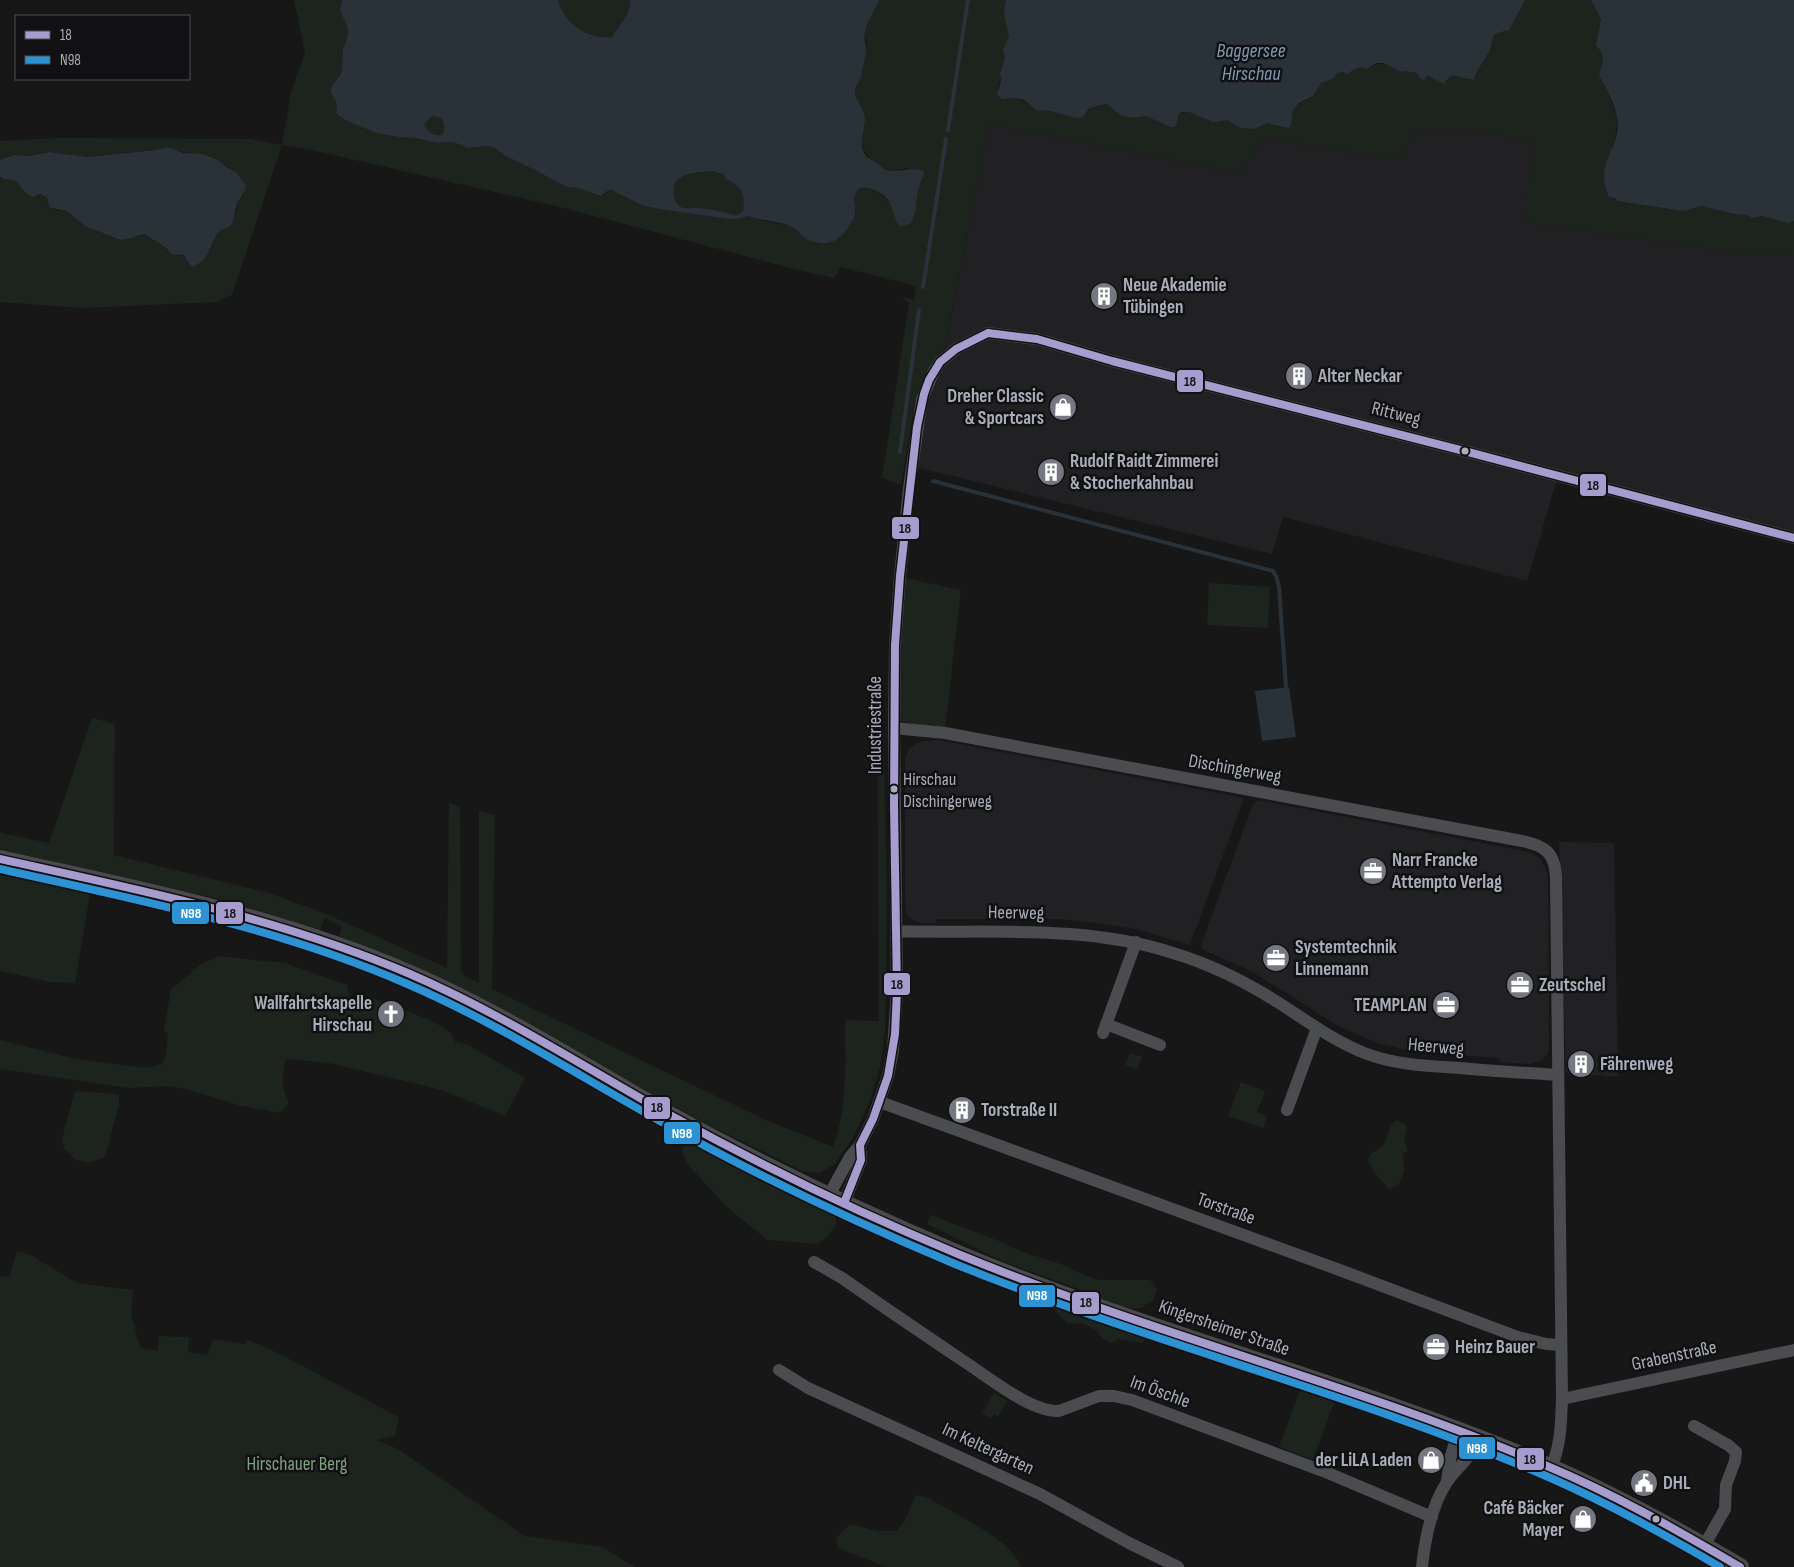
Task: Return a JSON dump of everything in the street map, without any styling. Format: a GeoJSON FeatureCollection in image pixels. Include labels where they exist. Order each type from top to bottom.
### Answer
{"type":"FeatureCollection","features":[{"type":"Feature","properties":{"kind":"main road","name":"Kingersheimer Straße"},"geometry":{"type":"LineString","coordinates":[[0,859],[217,909],[304,934],[370,958],[437,986],[494,1015],[694,1128],[766,1166],[836,1199],[962,1255],[1094,1306],[1458,1432],[1551,1468],[1622,1502],[1740,1567]]}},
{"type":"Feature","properties":{"kind":"street","name":"Rittweg"},"geometry":{"type":"LineString","coordinates":[[988,333],[1037,339],[1112,361],[1794,538]]}},
{"type":"Feature","properties":{"kind":"street","name":"Industriestraße"},"geometry":{"type":"LineString","coordinates":[[836,1199],[861,1160],[860,1145],[880,1102],[892,1062],[897,991],[895,645],[909,488],[922,399],[929,380],[940,362],[956,349],[988,333]]}},
{"type":"Feature","properties":{"kind":"street","name":"Dischingerweg"},"geometry":{"type":"LineString","coordinates":[[894,728],[945,733],[1522,841],[1546,850],[1551,854],[1556,869],[1558,1075]]}},
{"type":"Feature","properties":{"kind":"street","name":"Heerweg"},"geometry":{"type":"LineString","coordinates":[[896,931],[1047,932],[1136,942],[1193,960],[1231,976],[1317,1028],[1366,1053],[1398,1062],[1558,1075]]}},
{"type":"Feature","properties":{"kind":"street"},"geometry":{"type":"LineString","coordinates":[[1136,942],[1104,1028],[1160,1045]]}},
{"type":"Feature","properties":{"kind":"street"},"geometry":{"type":"LineString","coordinates":[[1287,1110],[1317,1028]]}},
{"type":"Feature","properties":{"kind":"street"},"geometry":{"type":"LineString","coordinates":[[1551,1468],[1557,1453],[1561,1433],[1562,1399],[1558,1075]]}},
{"type":"Feature","properties":{"kind":"street","name":"Torstraße"},"geometry":{"type":"LineString","coordinates":[[880,1102],[1518,1337],[1546,1344],[1561,1345]]}},
{"type":"Feature","properties":{"kind":"street","name":"Im Öschle"},"geometry":{"type":"LineString","coordinates":[[814,1262],[842,1278],[1005,1389],[1038,1407],[1052,1411],[1061,1411],[1099,1396],[1114,1396],[1132,1400],[1328,1473],[1432,1517]]}},
{"type":"Feature","properties":{"kind":"street","name":"Grabenstraße"},"geometry":{"type":"LineString","coordinates":[[1562,1399],[1794,1350]]}},
{"type":"Feature","properties":{"kind":"street","name":"Im Keltergarten"},"geometry":{"type":"LineString","coordinates":[[779,1370],[808,1388],[1040,1494],[1129,1543],[1178,1567]]}},
{"type":"Feature","properties":{"kind":"street"},"geometry":{"type":"LineString","coordinates":[[1694,1426],[1728,1445],[1736,1452],[1735,1461],[1726,1485],[1725,1509],[1704,1546]]}},
{"type":"Feature","properties":{"kind":"street"},"geometry":{"type":"LineString","coordinates":[[1422,1567],[1432,1517],[1447,1482],[1450,1459],[1458,1432]]}},
{"type":"Feature","properties":{"kind":"street"},"geometry":{"type":"LineString","coordinates":[[1447,1482],[1471,1455],[1477,1439]]}},
{"type":"Feature","properties":{"kind":"shaded area"},"geometry":{"type":"Polygon","coordinates":[[[989,124],[1239,173],[1263,138],[1398,160],[1418,129],[1482,131],[1535,143],[1524,222],[1739,253],[1794,255],[1794,538],[1558,476],[1527,581],[1283,517],[1272,554],[911,466],[924,399],[942,363],[989,124]]]}},
{"type":"Feature","properties":{"kind":"shaded area"},"geometry":{"type":"Polygon","coordinates":[[[940,740],[1244,798],[1190,945],[1136,929],[1059,919],[937,919],[935,923],[921,923],[912,920],[907,914],[905,903],[905,759],[909,749],[917,743],[940,740]]]}},
{"type":"Feature","properties":{"kind":"shaded area"},"geometry":{"type":"Polygon","coordinates":[[[1258,800],[1519,850],[1531,853],[1541,859],[1547,872],[1548,884],[1549,1044],[1548,1053],[1543,1060],[1529,1064],[1500,1062],[1499,1058],[1415,1052],[1377,1043],[1340,1027],[1251,971],[1203,950],[1201,945],[1253,804],[1258,800]]]}},
{"type":"Feature","properties":{"kind":"shaded area"},"geometry":{"type":"Polygon","coordinates":[[[1559,842],[1614,843],[1618,1077],[1566,1073],[1559,842]]]}},
{"type":"Feature","properties":{"kind":"green space"},"geometry":{"type":"Polygon","coordinates":[[[294,0],[342,0],[340,11],[348,28],[348,37],[344,43],[342,68],[331,93],[336,101],[337,113],[399,137],[416,138],[437,143],[456,143],[469,148],[493,147],[504,155],[573,188],[604,195],[607,191],[611,190],[644,206],[718,217],[741,218],[749,216],[789,226],[800,231],[839,239],[855,215],[855,194],[859,188],[871,189],[880,193],[888,200],[893,210],[917,205],[918,191],[923,178],[907,168],[892,171],[882,168],[868,156],[863,146],[862,138],[865,118],[855,92],[867,46],[865,30],[879,0],[1006,0],[1005,14],[1009,36],[997,94],[1003,99],[1017,98],[1041,111],[1050,111],[1073,117],[1086,114],[1095,107],[1107,104],[1128,117],[1146,116],[1170,127],[1178,115],[1187,112],[1210,120],[1229,121],[1248,128],[1267,123],[1291,126],[1292,112],[1299,104],[1313,96],[1321,83],[1334,78],[1337,73],[1362,67],[1383,64],[1402,72],[1412,71],[1428,75],[1441,83],[1456,76],[1471,80],[1476,78],[1478,70],[1490,50],[1494,34],[1505,32],[1525,0],[1591,0],[1601,19],[1599,29],[1604,60],[1599,75],[1610,97],[1617,119],[1616,134],[1612,148],[1616,198],[1618,201],[1682,211],[1702,206],[1734,214],[1747,215],[1752,218],[1762,216],[1788,223],[1794,221],[1794,255],[1739,253],[1523,222],[1535,143],[1482,131],[1418,129],[1398,160],[1263,138],[1239,173],[989,124],[945,347],[932,363],[916,396],[901,485],[882,478],[909,303],[901,297],[914,300],[916,286],[841,267],[834,278],[802,271],[556,206],[282,145],[291,92],[305,53],[294,0]]]}},
{"type":"Feature","properties":{"kind":"green space"},"geometry":{"type":"Polygon","coordinates":[[[558,0],[630,0],[630,5],[627,15],[612,37],[603,37],[586,33],[572,23],[558,0]]]}},
{"type":"Feature","properties":{"kind":"green space"},"geometry":{"type":"Polygon","coordinates":[[[432,116],[442,119],[445,127],[444,135],[432,133],[424,125],[432,116]]]}},
{"type":"Feature","properties":{"kind":"green space"},"geometry":{"type":"Polygon","coordinates":[[[58,138],[250,139],[282,145],[232,295],[216,302],[83,308],[0,302],[0,176],[7,179],[12,178],[25,192],[36,197],[40,194],[47,197],[48,204],[55,210],[68,212],[85,226],[120,240],[144,234],[165,247],[168,252],[186,257],[188,263],[197,265],[207,254],[219,232],[234,219],[238,204],[244,194],[236,172],[219,161],[171,148],[88,157],[49,152],[30,156],[13,155],[0,160],[0,141],[58,138]]]}},
{"type":"Feature","properties":{"kind":"green space"},"geometry":{"type":"Polygon","coordinates":[[[713,171],[723,174],[727,180],[739,188],[743,196],[743,211],[738,215],[705,208],[684,208],[676,202],[673,195],[675,182],[686,175],[713,171]]]}},
{"type":"Feature","properties":{"kind":"green space"},"geometry":{"type":"Polygon","coordinates":[[[901,577],[961,590],[945,730],[894,720],[901,577]]]}},
{"type":"Feature","properties":{"kind":"green space"},"geometry":{"type":"Polygon","coordinates":[[[1209,583],[1270,587],[1268,628],[1207,625],[1209,583]]]}},
{"type":"Feature","properties":{"kind":"green space"},"geometry":{"type":"Polygon","coordinates":[[[877,716],[883,717],[887,896],[885,1031],[880,1067],[870,1101],[854,1136],[835,1164],[820,1173],[802,1171],[705,1123],[431,975],[339,936],[342,927],[325,918],[320,930],[215,898],[0,852],[0,833],[49,843],[92,718],[115,724],[114,855],[269,893],[322,912],[447,968],[449,803],[460,806],[461,974],[479,983],[479,811],[495,815],[492,989],[766,1120],[833,1147],[838,1131],[843,1100],[845,1020],[879,1021],[877,716]]]}},
{"type":"Feature","properties":{"kind":"green space"},"geometry":{"type":"Polygon","coordinates":[[[0,868],[91,887],[75,983],[50,982],[0,971],[0,868]]]}},
{"type":"Feature","properties":{"kind":"green space"},"geometry":{"type":"Polygon","coordinates":[[[218,956],[285,963],[347,985],[349,997],[370,997],[433,1021],[451,1033],[455,1042],[469,1045],[525,1078],[505,1116],[442,1090],[329,1063],[289,1059],[285,1061],[283,1087],[289,1103],[280,1113],[238,1105],[185,1089],[166,1086],[129,1088],[0,1069],[0,1040],[76,1059],[146,1068],[162,1064],[166,1054],[168,1033],[164,1031],[171,989],[203,963],[218,956]]]}},
{"type":"Feature","properties":{"kind":"green space"},"geometry":{"type":"Polygon","coordinates":[[[1130,1053],[1142,1057],[1137,1069],[1125,1065],[1130,1053]]]}},
{"type":"Feature","properties":{"kind":"green space"},"geometry":{"type":"Polygon","coordinates":[[[1241,1082],[1265,1091],[1257,1112],[1267,1116],[1263,1128],[1228,1116],[1241,1082]]]}},
{"type":"Feature","properties":{"kind":"green space"},"geometry":{"type":"Polygon","coordinates":[[[75,1091],[119,1094],[119,1104],[105,1157],[89,1163],[76,1160],[64,1149],[62,1139],[75,1091]]]}},
{"type":"Feature","properties":{"kind":"green space"},"geometry":{"type":"Polygon","coordinates":[[[1396,1120],[1407,1125],[1404,1139],[1408,1151],[1403,1153],[1404,1171],[1399,1185],[1389,1189],[1374,1172],[1368,1160],[1373,1152],[1383,1145],[1391,1126],[1396,1120]]]}},
{"type":"Feature","properties":{"kind":"green space"},"geometry":{"type":"Polygon","coordinates":[[[685,1137],[759,1175],[804,1195],[836,1213],[836,1225],[826,1238],[817,1244],[767,1240],[726,1206],[689,1166],[682,1152],[685,1137]]]}},
{"type":"Feature","properties":{"kind":"green space"},"geometry":{"type":"Polygon","coordinates":[[[931,1215],[1099,1280],[1150,1280],[1157,1289],[1153,1300],[1141,1308],[1126,1308],[1004,1262],[927,1224],[931,1215]]]}},
{"type":"Feature","properties":{"kind":"green space","name":"Hirschauer Berg"},"geometry":{"type":"Polygon","coordinates":[[[17,1251],[31,1255],[77,1283],[133,1290],[131,1316],[141,1348],[158,1351],[159,1336],[189,1337],[188,1352],[208,1355],[213,1339],[245,1344],[247,1339],[278,1353],[399,1417],[395,1436],[377,1440],[398,1449],[525,1536],[602,1547],[635,1567],[0,1567],[0,1276],[9,1277],[17,1251]]]}},
{"type":"Feature","properties":{"kind":"green space"},"geometry":{"type":"Polygon","coordinates":[[[1032,1289],[1145,1333],[1143,1343],[1119,1339],[1112,1343],[1103,1339],[1097,1332],[1085,1324],[1067,1323],[1038,1297],[1032,1289]]]}},
{"type":"Feature","properties":{"kind":"green space"},"geometry":{"type":"Polygon","coordinates":[[[1301,1387],[1336,1398],[1313,1460],[1279,1447],[1301,1387]]]}},
{"type":"Feature","properties":{"kind":"green space"},"geometry":{"type":"Polygon","coordinates":[[[994,1393],[1007,1401],[998,1416],[994,1414],[991,1419],[982,1413],[994,1393]]]}},
{"type":"Feature","properties":{"kind":"green space"},"geometry":{"type":"Polygon","coordinates":[[[916,1495],[927,1497],[994,1537],[1006,1546],[1021,1567],[886,1567],[838,1548],[836,1538],[850,1524],[879,1531],[896,1531],[904,1522],[916,1495]]]}},
{"type":"Feature","properties":{"kind":"water"},"geometry":{"type":"Polygon","coordinates":[[[342,0],[558,0],[566,16],[578,28],[594,36],[612,37],[627,15],[630,0],[879,0],[866,28],[866,54],[860,81],[855,91],[865,115],[862,148],[867,157],[886,170],[914,169],[924,172],[914,215],[910,224],[900,226],[888,199],[872,189],[859,188],[855,196],[854,217],[844,233],[835,241],[815,242],[806,239],[790,226],[749,216],[730,219],[665,210],[644,206],[611,190],[601,196],[579,188],[567,187],[504,155],[493,147],[468,148],[456,143],[437,143],[377,133],[345,120],[337,114],[336,101],[331,93],[331,88],[342,69],[343,48],[348,36],[348,28],[340,11],[342,0]],[[432,116],[424,125],[432,133],[443,135],[442,119],[432,116]],[[713,171],[693,173],[680,178],[674,188],[677,204],[684,208],[705,208],[738,215],[743,211],[743,196],[739,188],[727,180],[723,174],[713,171]]]}},
{"type":"Feature","properties":{"kind":"water","name":"Baggersee Hirschau"},"geometry":{"type":"Polygon","coordinates":[[[1006,0],[1525,0],[1509,30],[1494,34],[1490,50],[1474,80],[1454,76],[1447,79],[1444,84],[1427,75],[1424,80],[1417,73],[1402,72],[1383,63],[1376,63],[1367,69],[1357,68],[1348,74],[1343,72],[1337,73],[1334,78],[1321,83],[1313,96],[1299,103],[1292,112],[1291,126],[1288,128],[1267,123],[1254,129],[1241,128],[1227,120],[1213,122],[1189,112],[1182,112],[1178,115],[1177,124],[1174,127],[1170,127],[1146,116],[1133,118],[1120,115],[1107,104],[1089,109],[1083,117],[1077,118],[1050,111],[1036,110],[1024,100],[1017,98],[1002,99],[997,94],[1005,58],[1003,50],[1009,36],[1004,14],[1006,0]]]}},
{"type":"Feature","properties":{"kind":"water"},"geometry":{"type":"Polygon","coordinates":[[[1591,0],[1794,0],[1794,221],[1788,223],[1762,216],[1752,218],[1747,215],[1734,214],[1702,206],[1683,211],[1617,201],[1616,198],[1609,197],[1604,174],[1616,138],[1617,118],[1612,101],[1599,75],[1603,56],[1596,45],[1601,19],[1591,0]]]}},
{"type":"Feature","properties":{"kind":"water"},"geometry":{"type":"Polygon","coordinates":[[[171,148],[183,153],[202,154],[218,160],[236,172],[246,186],[235,209],[232,224],[220,231],[202,261],[191,267],[184,255],[171,254],[165,247],[144,234],[120,240],[85,226],[68,212],[49,207],[47,197],[40,194],[33,197],[14,181],[0,176],[0,160],[13,155],[30,156],[49,152],[88,157],[171,148]]]}},
{"type":"Feature","properties":{"kind":"water"},"geometry":{"type":"Polygon","coordinates":[[[1289,687],[1296,737],[1262,741],[1255,691],[1289,687]]]}},
{"type":"Feature","properties":{"kind":"waterway"},"geometry":{"type":"LineString","coordinates":[[948,130],[968,0]]}},
{"type":"Feature","properties":{"kind":"waterway"},"geometry":{"type":"LineString","coordinates":[[923,287],[946,139]]}},
{"type":"Feature","properties":{"kind":"waterway"},"geometry":{"type":"LineString","coordinates":[[900,452],[919,310]]}},
{"type":"Feature","properties":{"kind":"waterway"},"geometry":{"type":"LineString","coordinates":[[933,481],[1273,571],[1279,587],[1286,687]]}},
{"type":"Feature","properties":{"kind":"transit line","name":"18"},"geometry":{"type":"LineString","coordinates":[[988,333],[1037,339],[1112,361],[1794,538]]}},
{"type":"Feature","properties":{"kind":"transit line","name":"18"},"geometry":{"type":"LineString","coordinates":[[844,1203],[861,1160],[860,1145],[873,1119],[888,1076],[895,1034],[897,991],[894,805],[895,645],[900,576],[917,427],[924,394],[929,380],[940,362],[956,349],[988,333]]}},
{"type":"Feature","properties":{"kind":"transit line","name":"18"},"geometry":{"type":"LineString","coordinates":[[0,859],[156,894],[259,921],[360,954],[410,974],[509,1023],[668,1114],[739,1152],[884,1222],[1031,1283],[1401,1410],[1547,1466],[1597,1488],[1669,1526],[1740,1567]]}},
{"type":"Feature","properties":{"kind":"transit line","name":"N98"},"geometry":{"type":"LineString","coordinates":[[0,869],[154,904],[256,930],[356,963],[405,983],[471,1014],[696,1141],[880,1232],[955,1264],[1102,1319],[1325,1393],[1473,1446],[1591,1497],[1720,1567]]}},
{"type":"Feature","properties":{"kind":"place","name":"Neue Akademie Tübingen"},"geometry":{"type":"Point","coordinates":[1104,296]}},
{"type":"Feature","properties":{"kind":"place","name":"Alter Neckar"},"geometry":{"type":"Point","coordinates":[1299,376]}},
{"type":"Feature","properties":{"kind":"place","name":"Dreher Classic & Sportcars"},"geometry":{"type":"Point","coordinates":[1063,407]}},
{"type":"Feature","properties":{"kind":"place","name":"Rudolf Raidt Zimmerei & Stocherkahnbau"},"geometry":{"type":"Point","coordinates":[1051,472]}},
{"type":"Feature","properties":{"kind":"place","name":"Hirschau Dischingerweg"},"geometry":{"type":"Point","coordinates":[894,789]}},
{"type":"Feature","properties":{"kind":"place","name":"Narr Francke Attempto Verlag"},"geometry":{"type":"Point","coordinates":[1373,871]}},
{"type":"Feature","properties":{"kind":"place","name":"Systemtechnik Linnemann"},"geometry":{"type":"Point","coordinates":[1276,958]}},
{"type":"Feature","properties":{"kind":"place","name":"Zeutschel"},"geometry":{"type":"Point","coordinates":[1520,985]}},
{"type":"Feature","properties":{"kind":"place","name":"TEAMPLAN"},"geometry":{"type":"Point","coordinates":[1446,1005]}},
{"type":"Feature","properties":{"kind":"place","name":"Wallfahrtskapelle Hirschau"},"geometry":{"type":"Point","coordinates":[391,1014]}},
{"type":"Feature","properties":{"kind":"place","name":"Fährenweg"},"geometry":{"type":"Point","coordinates":[1581,1064]}},
{"type":"Feature","properties":{"kind":"place","name":"Torstraße II"},"geometry":{"type":"Point","coordinates":[962,1110]}},
{"type":"Feature","properties":{"kind":"place","name":"Heinz Bauer"},"geometry":{"type":"Point","coordinates":[1436,1347]}},
{"type":"Feature","properties":{"kind":"place","name":"der LiLA Laden"},"geometry":{"type":"Point","coordinates":[1431,1460]}},
{"type":"Feature","properties":{"kind":"place","name":"DHL"},"geometry":{"type":"Point","coordinates":[1644,1483]}},
{"type":"Feature","properties":{"kind":"place","name":"Café Bäcker Mayer"},"geometry":{"type":"Point","coordinates":[1583,1519]}}]}
